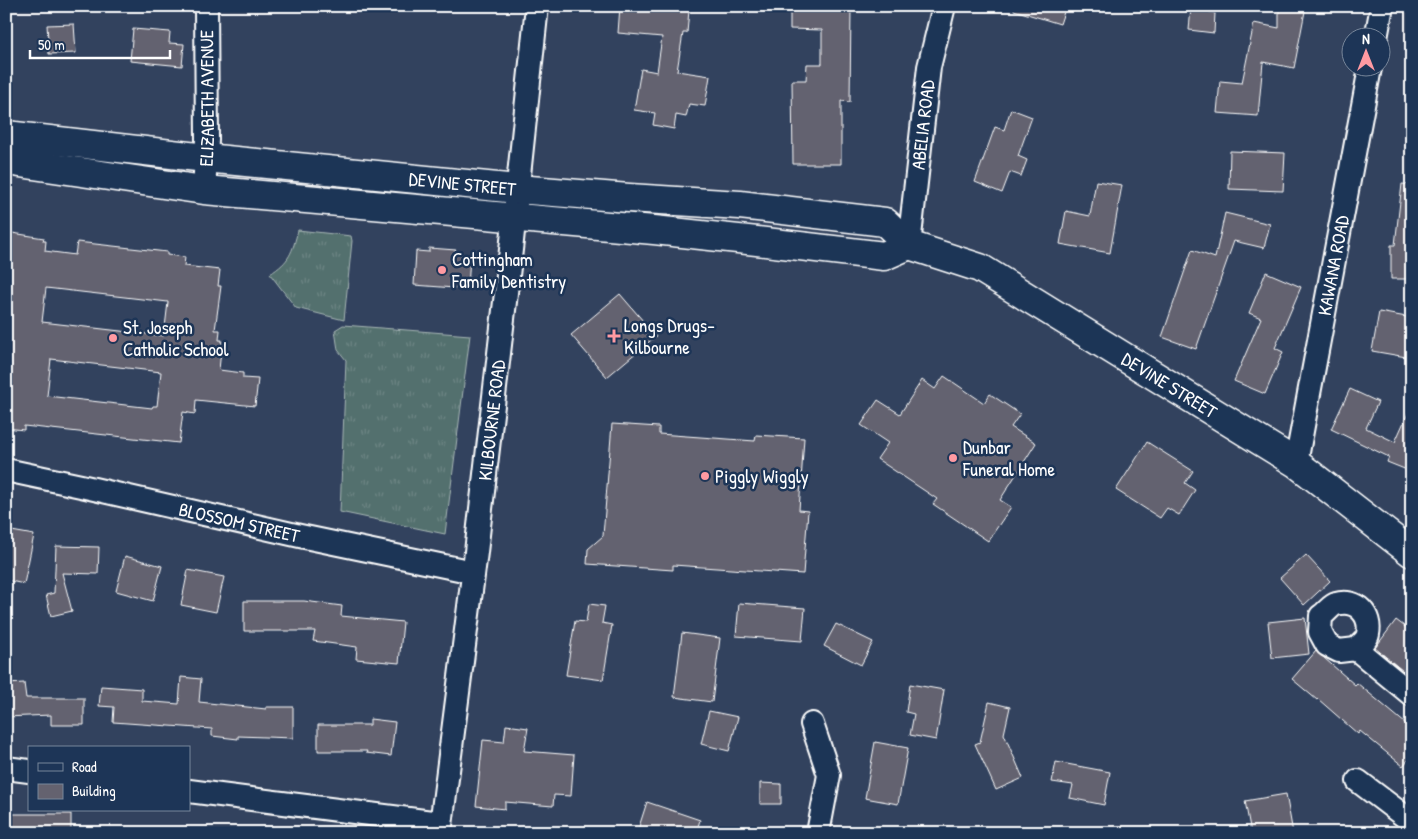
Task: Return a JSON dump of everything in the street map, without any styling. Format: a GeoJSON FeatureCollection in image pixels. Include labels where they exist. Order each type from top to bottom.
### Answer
{"type":"FeatureCollection","features":[{"type":"Feature","properties":{"kind":"main road","name":"DEVINE STREET"},"geometry":{"type":"LineString","coordinates":[[6,135],[206,158],[517,189],[763,208],[885,222],[909,245],[980,268],[1296,463],[1412,553]]}},
{"type":"Feature","properties":{"kind":"main road","name":"DEVINE STREET"},"geometry":{"type":"LineString","coordinates":[[6,161],[204,190],[757,240],[884,256],[909,245]]}},
{"type":"Feature","properties":{"kind":"main road"},"geometry":{"type":"LineString","coordinates":[[757,240],[763,208]]}},
{"type":"Feature","properties":{"kind":"street","name":"ELIZABETH AVENUE"},"geometry":{"type":"LineString","coordinates":[[204,190],[206,158],[206,6]]}},
{"type":"Feature","properties":{"kind":"street","name":"KILBOURNE ROAD"},"geometry":{"type":"LineString","coordinates":[[440,828],[473,572],[537,6]]}},
{"type":"Feature","properties":{"kind":"street","name":"ABELIA ROAD"},"geometry":{"type":"LineString","coordinates":[[909,245],[929,67],[944,6]]}},
{"type":"Feature","properties":{"kind":"street"},"geometry":{"type":"LineString","coordinates":[[1378,28],[1382,6]]}},
{"type":"Feature","properties":{"kind":"street","name":"KAWANA ROAD"},"geometry":{"type":"LineString","coordinates":[[1296,463],[1368,78]]}},
{"type":"Feature","properties":{"kind":"street","name":"BLOSSOM STREET"},"geometry":{"type":"LineString","coordinates":[[6,470],[300,536],[473,572]]}},
{"type":"Feature","properties":{"kind":"street"},"geometry":{"type":"LineString","coordinates":[[1356,649],[1412,695]]}},
{"type":"Feature","properties":{"kind":"street"},"geometry":{"type":"LineString","coordinates":[[812,724],[829,775],[818,833]]}},
{"type":"Feature","properties":{"kind":"street"},"geometry":{"type":"LineString","coordinates":[[6,768],[28,771]]}},
{"type":"Feature","properties":{"kind":"street"},"geometry":{"type":"LineString","coordinates":[[1358,781],[1412,822]]}},
{"type":"Feature","properties":{"kind":"street"},"geometry":{"type":"LineString","coordinates":[[190,791],[440,828]]}},
{"type":"Feature","properties":{"kind":"green space"},"geometry":{"type":"Polygon","coordinates":[[[298,230],[351,236],[344,320],[296,308],[270,274],[282,265],[289,256],[298,230]]]}},
{"type":"Feature","properties":{"kind":"green space"},"geometry":{"type":"Polygon","coordinates":[[[343,325],[470,335],[445,534],[340,512],[346,360],[338,350],[335,330],[343,325]]]}},
{"type":"Feature","properties":{"kind":"building"},"geometry":{"type":"Polygon","coordinates":[[[620,6],[660,6],[659,8],[689,10],[687,33],[683,33],[677,71],[710,76],[705,106],[689,104],[686,117],[676,115],[674,129],[653,125],[655,113],[634,110],[641,69],[657,72],[662,37],[618,33],[620,6]]]}},
{"type":"Feature","properties":{"kind":"building"},"geometry":{"type":"Polygon","coordinates":[[[790,6],[851,6],[850,102],[841,101],[841,164],[793,164],[792,80],[806,80],[807,64],[822,64],[822,30],[790,29],[790,6]]]}},
{"type":"Feature","properties":{"kind":"building"},"geometry":{"type":"Polygon","coordinates":[[[1014,6],[1066,6],[1060,24],[1014,10],[1014,6]]]}},
{"type":"Feature","properties":{"kind":"building"},"geometry":{"type":"Polygon","coordinates":[[[1194,6],[1209,6],[1209,12],[1215,13],[1214,33],[1189,30],[1191,8],[1194,8],[1194,6]]]}},
{"type":"Feature","properties":{"kind":"building"},"geometry":{"type":"Polygon","coordinates":[[[1279,6],[1306,6],[1294,68],[1263,62],[1258,116],[1217,113],[1220,81],[1242,83],[1254,23],[1279,28],[1279,6]]]}},
{"type":"Feature","properties":{"kind":"building"},"geometry":{"type":"Polygon","coordinates":[[[74,24],[76,53],[49,54],[47,25],[74,24]]]}},
{"type":"Feature","properties":{"kind":"building"},"geometry":{"type":"Polygon","coordinates":[[[133,29],[170,32],[169,43],[184,44],[182,66],[130,61],[133,29]]]}},
{"type":"Feature","properties":{"kind":"building"},"geometry":{"type":"Polygon","coordinates":[[[1011,109],[1032,117],[1018,156],[1027,160],[1021,176],[1010,172],[1002,193],[975,182],[995,127],[1004,130],[1011,109]]]}},
{"type":"Feature","properties":{"kind":"building"},"geometry":{"type":"Polygon","coordinates":[[[1230,151],[1285,153],[1283,191],[1229,189],[1230,151]]]}},
{"type":"Feature","properties":{"kind":"building"},"geometry":{"type":"Polygon","coordinates":[[[1096,181],[1122,185],[1110,253],[1060,244],[1066,211],[1090,216],[1096,181]]]}},
{"type":"Feature","properties":{"kind":"building"},"geometry":{"type":"Polygon","coordinates":[[[1402,184],[1412,185],[1412,279],[1391,279],[1391,245],[1395,245],[1402,184]]]}},
{"type":"Feature","properties":{"kind":"building"},"geometry":{"type":"Polygon","coordinates":[[[1225,213],[1270,224],[1264,248],[1234,241],[1196,349],[1162,337],[1192,250],[1215,258],[1225,213]]]}},
{"type":"Feature","properties":{"kind":"building","name":"St. Joseph Catholic School"},"geometry":{"type":"Polygon","coordinates":[[[6,232],[44,238],[43,241],[46,241],[45,251],[75,255],[77,242],[167,252],[167,255],[185,257],[184,266],[220,270],[218,286],[221,286],[215,330],[220,330],[219,340],[222,340],[219,370],[243,373],[243,378],[258,379],[255,406],[196,400],[195,414],[183,412],[179,443],[24,426],[24,430],[6,428],[6,232]],[[46,288],[42,322],[164,336],[168,302],[46,288]],[[51,359],[47,396],[152,408],[157,406],[161,372],[51,359]]]}},
{"type":"Feature","properties":{"kind":"building","name":"Cottingham Family Dentistry"},"geometry":{"type":"Polygon","coordinates":[[[429,248],[456,250],[456,254],[470,255],[468,289],[414,285],[416,251],[429,252],[429,248]]]}},
{"type":"Feature","properties":{"kind":"building"},"geometry":{"type":"Polygon","coordinates":[[[1266,272],[1301,287],[1275,348],[1283,352],[1265,394],[1234,381],[1261,318],[1249,313],[1266,272]]]}},
{"type":"Feature","properties":{"kind":"building","name":"Longs Drugs- Kilbourne"},"geometry":{"type":"Polygon","coordinates":[[[620,294],[656,336],[607,377],[571,335],[620,294]]]}},
{"type":"Feature","properties":{"kind":"building"},"geometry":{"type":"Polygon","coordinates":[[[1379,312],[1412,318],[1412,358],[1372,351],[1379,312]]]}},
{"type":"Feature","properties":{"kind":"building","name":"Dunbar Funeral Home"},"geometry":{"type":"Polygon","coordinates":[[[944,376],[984,403],[990,394],[1020,414],[1011,427],[1036,443],[1000,500],[1011,507],[988,541],[933,504],[937,499],[877,459],[888,443],[861,425],[878,400],[900,414],[922,380],[935,389],[944,376]]]}},
{"type":"Feature","properties":{"kind":"building"},"geometry":{"type":"Polygon","coordinates":[[[1350,389],[1378,402],[1366,428],[1395,442],[1412,404],[1412,472],[1387,462],[1389,457],[1331,429],[1350,389]]]}},
{"type":"Feature","properties":{"kind":"building","name":"Piggly Wiggly"},"geometry":{"type":"Polygon","coordinates":[[[612,424],[659,427],[659,434],[755,441],[756,435],[804,438],[799,510],[808,511],[803,574],[673,565],[673,570],[587,564],[588,549],[603,536],[612,424]]]}},
{"type":"Feature","properties":{"kind":"building"},"geometry":{"type":"Polygon","coordinates":[[[1147,442],[1193,471],[1185,483],[1195,490],[1179,515],[1167,508],[1160,518],[1116,490],[1147,442]]]}},
{"type":"Feature","properties":{"kind":"building"},"geometry":{"type":"Polygon","coordinates":[[[6,530],[34,535],[24,584],[6,580],[6,530]]]}},
{"type":"Feature","properties":{"kind":"building"},"geometry":{"type":"Polygon","coordinates":[[[56,546],[99,547],[98,574],[62,573],[72,611],[51,616],[46,595],[54,593],[56,546]]]}},
{"type":"Feature","properties":{"kind":"building"},"geometry":{"type":"Polygon","coordinates":[[[1306,555],[1330,581],[1304,605],[1280,578],[1306,555]]]}},
{"type":"Feature","properties":{"kind":"building"},"geometry":{"type":"Polygon","coordinates":[[[125,556],[162,566],[153,601],[116,591],[125,556]]]}},
{"type":"Feature","properties":{"kind":"building"},"geometry":{"type":"Polygon","coordinates":[[[188,570],[224,577],[216,612],[181,605],[188,570]]]}},
{"type":"Feature","properties":{"kind":"building"},"geometry":{"type":"Polygon","coordinates":[[[244,601],[304,601],[342,606],[341,616],[403,622],[399,663],[356,659],[357,647],[313,641],[315,631],[244,631],[244,601]]]}},
{"type":"Feature","properties":{"kind":"building"},"geometry":{"type":"Polygon","coordinates":[[[739,603],[805,608],[802,641],[736,636],[739,603]]]}},
{"type":"Feature","properties":{"kind":"building"},"geometry":{"type":"Polygon","coordinates":[[[589,604],[605,606],[602,623],[612,625],[603,680],[566,675],[575,621],[586,622],[589,604]]]}},
{"type":"Feature","properties":{"kind":"building"},"geometry":{"type":"Polygon","coordinates":[[[1305,618],[1309,654],[1272,658],[1268,622],[1305,618]]]}},
{"type":"Feature","properties":{"kind":"building"},"geometry":{"type":"Polygon","coordinates":[[[1396,620],[1412,632],[1412,659],[1403,671],[1375,648],[1396,620]]]}},
{"type":"Feature","properties":{"kind":"building"},"geometry":{"type":"Polygon","coordinates":[[[836,624],[873,642],[861,665],[824,646],[836,624]]]}},
{"type":"Feature","properties":{"kind":"building"},"geometry":{"type":"Polygon","coordinates":[[[682,633],[720,638],[712,702],[674,697],[682,633]]]}},
{"type":"Feature","properties":{"kind":"building"},"geometry":{"type":"Polygon","coordinates":[[[1316,651],[1355,685],[1357,683],[1412,729],[1412,755],[1403,766],[1360,731],[1358,734],[1292,679],[1316,651]]]}},
{"type":"Feature","properties":{"kind":"building"},"geometry":{"type":"Polygon","coordinates":[[[181,677],[201,679],[199,702],[266,709],[266,707],[293,707],[293,738],[238,736],[238,739],[212,736],[212,729],[113,722],[114,707],[99,706],[101,686],[142,689],[142,701],[179,704],[181,677]]]}},
{"type":"Feature","properties":{"kind":"building"},"geometry":{"type":"Polygon","coordinates":[[[24,683],[26,698],[84,698],[84,725],[51,725],[51,715],[6,717],[6,684],[24,683]]]}},
{"type":"Feature","properties":{"kind":"building"},"geometry":{"type":"Polygon","coordinates":[[[910,684],[944,690],[936,740],[910,735],[914,714],[906,712],[910,684]]]}},
{"type":"Feature","properties":{"kind":"building"},"geometry":{"type":"Polygon","coordinates":[[[989,702],[1010,707],[1004,734],[1023,778],[996,790],[975,744],[980,742],[989,702]]]}},
{"type":"Feature","properties":{"kind":"building"},"geometry":{"type":"Polygon","coordinates":[[[709,711],[738,717],[729,751],[701,744],[709,711]]]}},
{"type":"Feature","properties":{"kind":"building"},"geometry":{"type":"Polygon","coordinates":[[[370,719],[395,722],[391,756],[366,753],[367,751],[318,751],[318,725],[370,725],[370,719]]]}},
{"type":"Feature","properties":{"kind":"building"},"geometry":{"type":"Polygon","coordinates":[[[506,725],[528,728],[524,751],[574,755],[571,796],[554,795],[553,806],[505,802],[505,809],[476,806],[483,740],[504,742],[506,725]]]}},
{"type":"Feature","properties":{"kind":"building"},"geometry":{"type":"Polygon","coordinates":[[[875,742],[908,748],[898,804],[865,798],[875,742]]]}},
{"type":"Feature","properties":{"kind":"building"},"geometry":{"type":"Polygon","coordinates":[[[1056,762],[1110,772],[1104,805],[1070,798],[1073,785],[1052,782],[1056,762]]]}},
{"type":"Feature","properties":{"kind":"building"},"geometry":{"type":"Polygon","coordinates":[[[760,783],[781,784],[781,804],[760,804],[760,783]]]}},
{"type":"Feature","properties":{"kind":"building"},"geometry":{"type":"Polygon","coordinates":[[[1286,794],[1293,833],[1251,833],[1245,801],[1286,794]]]}},
{"type":"Feature","properties":{"kind":"building"},"geometry":{"type":"Polygon","coordinates":[[[647,802],[700,820],[696,833],[637,833],[647,802]]]}},
{"type":"Feature","properties":{"kind":"building"},"geometry":{"type":"Polygon","coordinates":[[[6,814],[71,814],[71,833],[6,833],[6,814]]]}},
{"type":"Feature","properties":{"kind":"place","name":"Cottingham Family Dentistry"},"geometry":{"type":"Point","coordinates":[442,270]}},
{"type":"Feature","properties":{"kind":"place","name":"Longs Drugs- Kilbourne"},"geometry":{"type":"Point","coordinates":[614,336]}},
{"type":"Feature","properties":{"kind":"place","name":"St. Joseph Catholic School"},"geometry":{"type":"Point","coordinates":[113,338]}},
{"type":"Feature","properties":{"kind":"place","name":"Dunbar Funeral Home"},"geometry":{"type":"Point","coordinates":[953,458]}},
{"type":"Feature","properties":{"kind":"place","name":"Piggly Wiggly"},"geometry":{"type":"Point","coordinates":[705,476]}}]}
